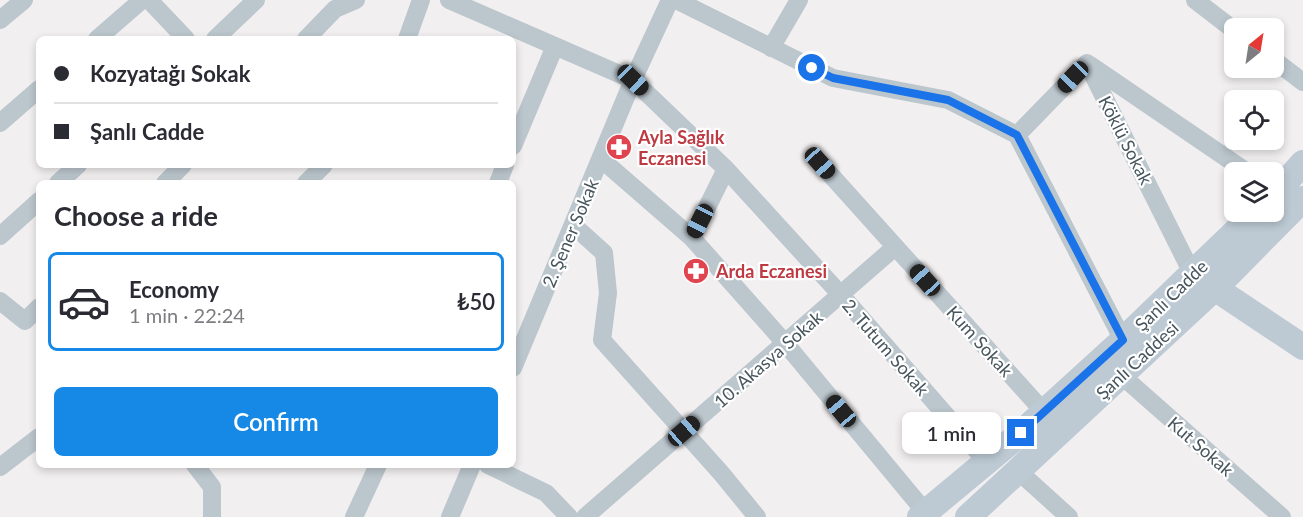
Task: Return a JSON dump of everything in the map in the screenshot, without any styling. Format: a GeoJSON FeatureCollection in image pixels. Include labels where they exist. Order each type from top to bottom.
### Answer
{"type":"FeatureCollection","features":[{"type":"Feature","properties":{"kind":"main road"},"geometry":{"type":"LineString","coordinates":[[1284,182],[1303,163]]}},
{"type":"Feature","properties":{"kind":"main road","name":"Şanlı Caddesi"},"geometry":{"type":"LineString","coordinates":[[968,517],[1216,287],[1303,199]]}},
{"type":"Feature","properties":{"kind":"main road","name":"Şanlı Cadde"},"geometry":{"type":"LineString","coordinates":[[923,515],[1044,412],[1193,275],[1247,222]]}},
{"type":"Feature","properties":{"kind":"main road"},"geometry":{"type":"LineString","coordinates":[[1193,275],[1216,287],[1303,347]]}},
{"type":"Feature","properties":{"kind":"street"},"geometry":{"type":"LineString","coordinates":[[0,20],[24,0]]}},
{"type":"Feature","properties":{"kind":"street"},"geometry":{"type":"LineString","coordinates":[[100,36],[142,0]]}},
{"type":"Feature","properties":{"kind":"street"},"geometry":{"type":"LineString","coordinates":[[149,0],[183,36]]}},
{"type":"Feature","properties":{"kind":"street"},"geometry":{"type":"LineString","coordinates":[[218,36],[256,0]]}},
{"type":"Feature","properties":{"kind":"street"},"geometry":{"type":"LineString","coordinates":[[309,36],[335,9],[356,0]]}},
{"type":"Feature","properties":{"kind":"street"},"geometry":{"type":"LineString","coordinates":[[408,36],[421,0]]}},
{"type":"Feature","properties":{"kind":"street"},"geometry":{"type":"LineString","coordinates":[[449,0],[633,80]]}},
{"type":"Feature","properties":{"kind":"street","name":"2. Şener Sokak"},"geometry":{"type":"LineString","coordinates":[[516,361],[633,80],[670,0]]}},
{"type":"Feature","properties":{"kind":"street"},"geometry":{"type":"LineString","coordinates":[[676,0],[833,78],[948,100],[1017,135],[1123,340]]}},
{"type":"Feature","properties":{"kind":"street"},"geometry":{"type":"LineString","coordinates":[[771,48],[800,0]]}},
{"type":"Feature","properties":{"kind":"street"},"geometry":{"type":"LineString","coordinates":[[1195,0],[1224,22]]}},
{"type":"Feature","properties":{"kind":"street"},"geometry":{"type":"LineString","coordinates":[[516,130],[521,104],[555,46]]}},
{"type":"Feature","properties":{"kind":"street"},"geometry":{"type":"LineString","coordinates":[[1017,135],[1087,63],[1232,162]]}},
{"type":"Feature","properties":{"kind":"street","name":"Köklü Sokak"},"geometry":{"type":"LineString","coordinates":[[1087,63],[1193,275]]}},
{"type":"Feature","properties":{"kind":"street"},"geometry":{"type":"LineString","coordinates":[[1284,68],[1303,82]]}},
{"type":"Feature","properties":{"kind":"street","name":"2. Tutum Sokak"},"geometry":{"type":"LineString","coordinates":[[633,80],[726,169],[841,295],[986,462]]}},
{"type":"Feature","properties":{"kind":"street"},"geometry":{"type":"LineString","coordinates":[[0,123],[36,92]]}},
{"type":"Feature","properties":{"kind":"street"},"geometry":{"type":"LineString","coordinates":[[601,159],[692,238],[785,343],[923,515]]}},
{"type":"Feature","properties":{"kind":"street","name":"Kum Sokak"},"geometry":{"type":"LineString","coordinates":[[820,163],[1044,412]]}},
{"type":"Feature","properties":{"kind":"street"},"geometry":{"type":"LineString","coordinates":[[61,180],[75,168]]}},
{"type":"Feature","properties":{"kind":"street"},"geometry":{"type":"LineString","coordinates":[[168,180],[180,168]]}},
{"type":"Feature","properties":{"kind":"street"},"geometry":{"type":"LineString","coordinates":[[309,180],[321,168]]}},
{"type":"Feature","properties":{"kind":"street"},"geometry":{"type":"LineString","coordinates":[[692,238],[726,169]]}},
{"type":"Feature","properties":{"kind":"street"},"geometry":{"type":"LineString","coordinates":[[0,236],[36,204]]}},
{"type":"Feature","properties":{"kind":"street"},"geometry":{"type":"LineString","coordinates":[[573,225],[604,253],[608,293],[602,340],[721,472],[757,517]]}},
{"type":"Feature","properties":{"kind":"street","name":"10. Akasya Sokak"},"geometry":{"type":"LineString","coordinates":[[585,517],[896,247]]}},
{"type":"Feature","properties":{"kind":"street"},"geometry":{"type":"LineString","coordinates":[[0,302],[25,321],[36,310]]}},
{"type":"Feature","properties":{"kind":"street","name":"Kut Sokak"},"geometry":{"type":"LineString","coordinates":[[1121,375],[1282,517]]}},
{"type":"Feature","properties":{"kind":"street"},"geometry":{"type":"LineString","coordinates":[[0,467],[36,439]]}},
{"type":"Feature","properties":{"kind":"street"},"geometry":{"type":"LineString","coordinates":[[197,468],[212,487],[212,517]]}},
{"type":"Feature","properties":{"kind":"street"},"geometry":{"type":"LineString","coordinates":[[354,517],[377,468]]}},
{"type":"Feature","properties":{"kind":"street"},"geometry":{"type":"LineString","coordinates":[[450,517],[471,468]]}},
{"type":"Feature","properties":{"kind":"street"},"geometry":{"type":"LineString","coordinates":[[494,468],[546,493],[569,517]]}},
{"type":"Feature","properties":{"kind":"street"},"geometry":{"type":"LineString","coordinates":[[1017,470],[1069,517]]}},
{"type":"Feature","properties":{"kind":"place","name":"Ayla Sağlık Eczanesi"},"geometry":{"type":"Point","coordinates":[619,147]}},
{"type":"Feature","properties":{"kind":"place","name":"Arda Eczanesi"},"geometry":{"type":"Point","coordinates":[696,271]}},
{"type":"Feature","properties":{"kind":"route"},"geometry":{"type":"LineString","coordinates":[[812,68],[833,78],[948,100],[1017,135],[1123,340],[1021,433]]}}]}
